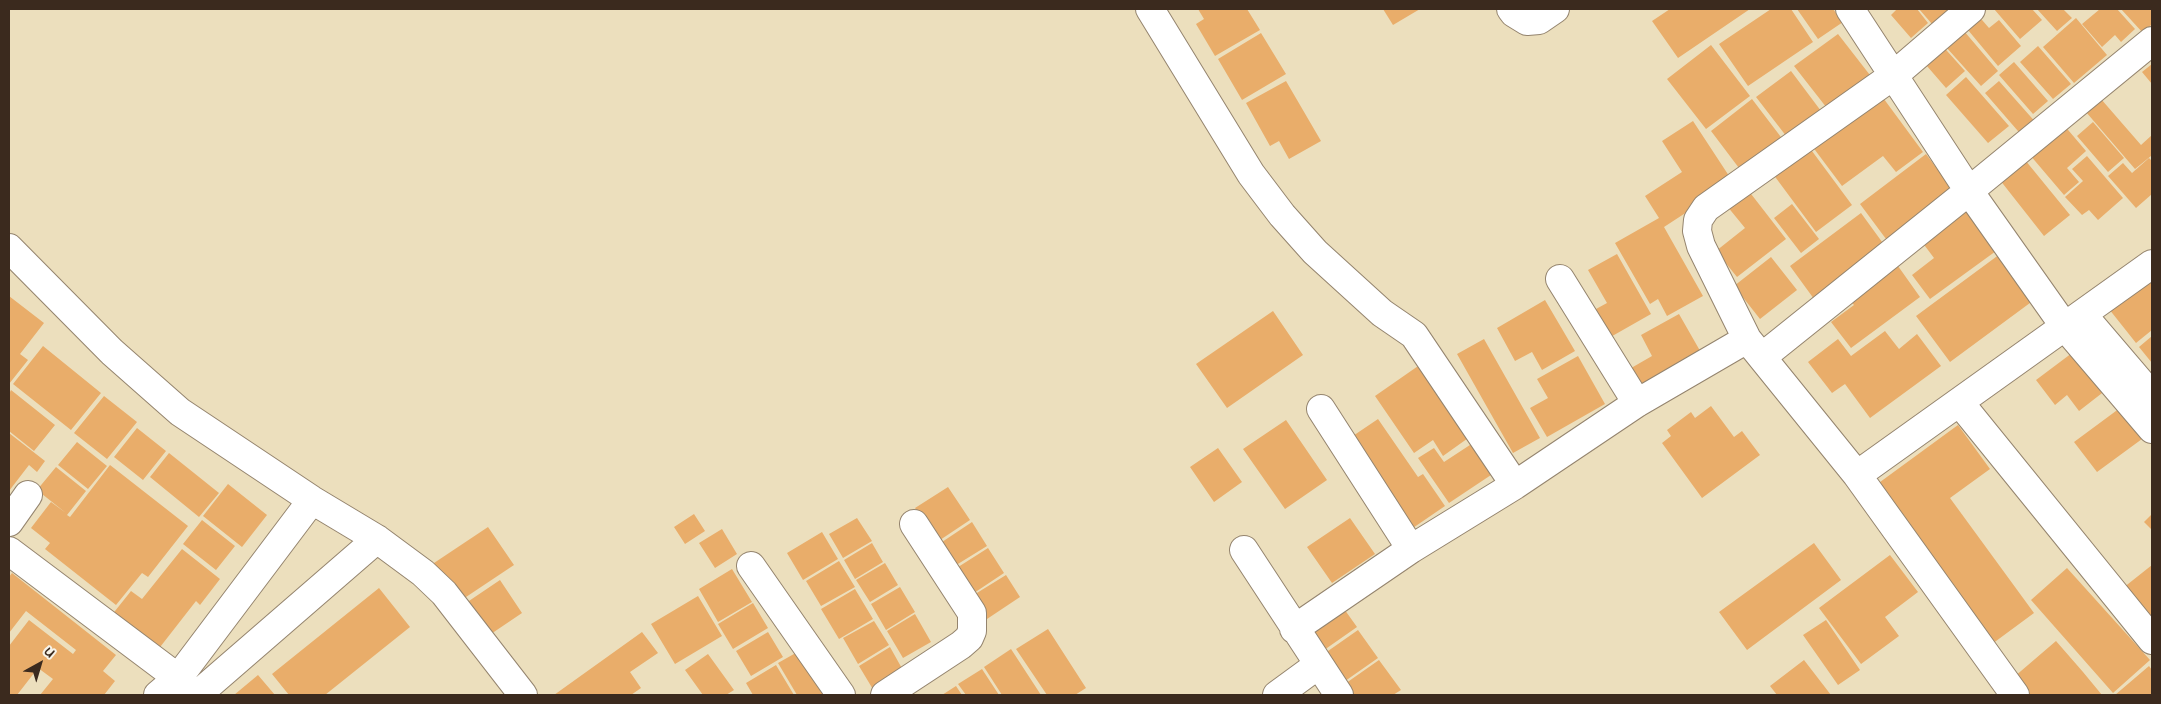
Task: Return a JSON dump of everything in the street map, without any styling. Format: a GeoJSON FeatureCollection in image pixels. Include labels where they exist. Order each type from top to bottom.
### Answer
{"type":"FeatureCollection","features":[{"type":"Feature","properties":{"kind":"street"},"geometry":{"type":"LineString","coordinates":[[1150,9],[1251,174],[1282,215],[1315,252],[1382,313],[1414,335],[1515,485]]}},
{"type":"Feature","properties":{"kind":"street"},"geometry":{"type":"LineString","coordinates":[[1511,9],[1527,21],[1539,20],[1555,9]]}},
{"type":"Feature","properties":{"kind":"street"},"geometry":{"type":"LineString","coordinates":[[1850,9],[1970,191],[2073,320],[2152,429]]}},
{"type":"Feature","properties":{"kind":"street"},"geometry":{"type":"LineString","coordinates":[[1971,9],[1894,75],[1706,208],[1698,220],[1697,231],[1701,246],[1755,348],[1857,475],[2015,695]]}},
{"type":"Feature","properties":{"kind":"street"},"geometry":{"type":"LineString","coordinates":[[1294,629],[1411,549],[1515,485],[1637,403],[1755,348],[1970,191],[2152,42]]}},
{"type":"Feature","properties":{"kind":"street"},"geometry":{"type":"LineString","coordinates":[[9,248],[112,352],[180,412],[312,500],[377,539],[423,573],[444,593],[523,695]]}},
{"type":"Feature","properties":{"kind":"street"},"geometry":{"type":"LineString","coordinates":[[1857,475],[2152,264]]}},
{"type":"Feature","properties":{"kind":"street"},"geometry":{"type":"LineString","coordinates":[[1560,279],[1637,403]]}},
{"type":"Feature","properties":{"kind":"street"},"geometry":{"type":"LineString","coordinates":[[2073,320],[2152,396]]}},
{"type":"Feature","properties":{"kind":"street"},"geometry":{"type":"LineString","coordinates":[[1960,403],[2152,640]]}},
{"type":"Feature","properties":{"kind":"street"},"geometry":{"type":"LineString","coordinates":[[1321,409],[1411,549]]}},
{"type":"Feature","properties":{"kind":"street"},"geometry":{"type":"LineString","coordinates":[[9,522],[28,495]]}},
{"type":"Feature","properties":{"kind":"street"},"geometry":{"type":"LineString","coordinates":[[189,690],[312,500]]}},
{"type":"Feature","properties":{"kind":"street"},"geometry":{"type":"LineString","coordinates":[[885,695],[961,645],[969,638],[972,632],[972,613],[914,524]]}},
{"type":"Feature","properties":{"kind":"street"},"geometry":{"type":"LineString","coordinates":[[158,695],[189,690],[377,539]]}},
{"type":"Feature","properties":{"kind":"street"},"geometry":{"type":"LineString","coordinates":[[1244,550],[1339,695]]}},
{"type":"Feature","properties":{"kind":"street"},"geometry":{"type":"LineString","coordinates":[[9,554],[189,690]]}},
{"type":"Feature","properties":{"kind":"street"},"geometry":{"type":"LineString","coordinates":[[751,566],[841,695]]}},
{"type":"Feature","properties":{"kind":"street"},"geometry":{"type":"LineString","coordinates":[[1277,695],[1318,665]]}},
{"type":"Feature","properties":{"kind":"building"},"geometry":{"type":"Polygon","coordinates":[[[1198,9],[1247,9],[1260,30],[1215,56],[1196,24],[1204,19],[1198,9]]]}},
{"type":"Feature","properties":{"kind":"building"},"geometry":{"type":"Polygon","coordinates":[[[1383,9],[1420,9],[1393,25],[1383,9]]]}},
{"type":"Feature","properties":{"kind":"building"},"geometry":{"type":"Polygon","coordinates":[[[1670,9],[1750,9],[1678,58],[1652,21],[1670,9]]]}},
{"type":"Feature","properties":{"kind":"building"},"geometry":{"type":"Polygon","coordinates":[[[1771,9],[1791,9],[1813,42],[1748,86],[1719,44],[1771,9]]]}},
{"type":"Feature","properties":{"kind":"building"},"geometry":{"type":"Polygon","coordinates":[[[1797,9],[1833,9],[1843,22],[1818,39],[1797,9]]]}},
{"type":"Feature","properties":{"kind":"building"},"geometry":{"type":"Polygon","coordinates":[[[1897,9],[1917,9],[1928,23],[1911,38],[1891,15],[1897,9]]]}},
{"type":"Feature","properties":{"kind":"building"},"geometry":{"type":"Polygon","coordinates":[[[1919,9],[1947,9],[1955,18],[1939,32],[1919,9]]]}},
{"type":"Feature","properties":{"kind":"building"},"geometry":{"type":"Polygon","coordinates":[[[1994,9],[2032,9],[2042,20],[2020,39],[1994,9]]]}},
{"type":"Feature","properties":{"kind":"building"},"geometry":{"type":"Polygon","coordinates":[[[2037,9],[2063,9],[2072,18],[2057,31],[2037,9]]]}},
{"type":"Feature","properties":{"kind":"building"},"geometry":{"type":"Polygon","coordinates":[[[2100,9],[2117,9],[2135,29],[2121,42],[2115,35],[2102,47],[2082,24],[2100,9]]]}},
{"type":"Feature","properties":{"kind":"building"},"geometry":{"type":"Polygon","coordinates":[[[2121,9],[2152,9],[2152,24],[2143,33],[2121,9]]]}},
{"type":"Feature","properties":{"kind":"building"},"geometry":{"type":"Polygon","coordinates":[[[1976,13],[1989,28],[1999,20],[2021,46],[1998,66],[1963,24],[1976,13]]]}},
{"type":"Feature","properties":{"kind":"building"},"geometry":{"type":"Polygon","coordinates":[[[2076,18],[2107,55],[2074,83],[2043,47],[2076,18]]]}},
{"type":"Feature","properties":{"kind":"building"},"geometry":{"type":"Polygon","coordinates":[[[1964,31],[1998,71],[1981,86],[1946,47],[1964,31]]]}},
{"type":"Feature","properties":{"kind":"building"},"geometry":{"type":"Polygon","coordinates":[[[1261,33],[1286,74],[1242,100],[1218,59],[1261,33]]]}},
{"type":"Feature","properties":{"kind":"building"},"geometry":{"type":"Polygon","coordinates":[[[1838,34],[1873,79],[1830,112],[1794,66],[1838,34]]]}},
{"type":"Feature","properties":{"kind":"building"},"geometry":{"type":"Polygon","coordinates":[[[1939,42],[1965,71],[1946,88],[1920,58],[1939,42]]]}},
{"type":"Feature","properties":{"kind":"building"},"geometry":{"type":"Polygon","coordinates":[[[1711,45],[1750,96],[1706,129],[1667,79],[1711,45]]]}},
{"type":"Feature","properties":{"kind":"building"},"geometry":{"type":"Polygon","coordinates":[[[2038,46],[2071,84],[2053,99],[2020,62],[2038,46]]]}},
{"type":"Feature","properties":{"kind":"building"},"geometry":{"type":"Polygon","coordinates":[[[2014,62],[2048,101],[2033,114],[1999,75],[2014,62]]]}},
{"type":"Feature","properties":{"kind":"building"},"geometry":{"type":"Polygon","coordinates":[[[2152,64],[2152,84],[2142,72],[2152,64]]]}},
{"type":"Feature","properties":{"kind":"building"},"geometry":{"type":"Polygon","coordinates":[[[1791,71],[1824,115],[1790,141],[1756,97],[1791,71]]]}},
{"type":"Feature","properties":{"kind":"building"},"geometry":{"type":"Polygon","coordinates":[[[1966,77],[2009,126],[1988,143],[1946,95],[1966,77]]]}},
{"type":"Feature","properties":{"kind":"building"},"geometry":{"type":"Polygon","coordinates":[[[1286,81],[1321,141],[1289,159],[1279,141],[1270,146],[1246,103],[1286,81]]]}},
{"type":"Feature","properties":{"kind":"building"},"geometry":{"type":"Polygon","coordinates":[[[1999,81],[2038,125],[2024,138],[1985,93],[1999,81]]]}},
{"type":"Feature","properties":{"kind":"building"},"geometry":{"type":"Polygon","coordinates":[[[1881,95],[1923,152],[1896,172],[1883,156],[1842,186],[1812,146],[1881,95]]]}},
{"type":"Feature","properties":{"kind":"building"},"geometry":{"type":"Polygon","coordinates":[[[1752,99],[1787,145],[1745,176],[1711,131],[1752,99]]]}},
{"type":"Feature","properties":{"kind":"building"},"geometry":{"type":"Polygon","coordinates":[[[2101,99],[2141,145],[2152,135],[2152,157],[2135,169],[2086,112],[2101,99]]]}},
{"type":"Feature","properties":{"kind":"building"},"geometry":{"type":"Polygon","coordinates":[[[1693,121],[1733,182],[1664,227],[1703,296],[1667,316],[1658,299],[1650,304],[1615,243],[1659,218],[1645,196],[1682,172],[1662,141],[1693,121]]]}},
{"type":"Feature","properties":{"kind":"building"},"geometry":{"type":"Polygon","coordinates":[[[2093,122],[2124,158],[2108,172],[2077,136],[2093,122]]]}},
{"type":"Feature","properties":{"kind":"building"},"geometry":{"type":"Polygon","coordinates":[[[2063,124],[2086,151],[2067,168],[2079,182],[2064,195],[2024,148],[2063,124]]]}},
{"type":"Feature","properties":{"kind":"building"},"geometry":{"type":"Polygon","coordinates":[[[1809,147],[1852,205],[1816,232],[1773,174],[1809,147]]]}},
{"type":"Feature","properties":{"kind":"building"},"geometry":{"type":"Polygon","coordinates":[[[1926,154],[1956,194],[1889,243],[1860,204],[1926,154]]]}},
{"type":"Feature","properties":{"kind":"building"},"geometry":{"type":"Polygon","coordinates":[[[2021,155],[2070,215],[2044,236],[1996,175],[2021,155]]]}},
{"type":"Feature","properties":{"kind":"building"},"geometry":{"type":"Polygon","coordinates":[[[2087,156],[2123,198],[2098,220],[2089,210],[2082,215],[2065,197],[2083,181],[2072,169],[2087,156]]]}},
{"type":"Feature","properties":{"kind":"building"},"geometry":{"type":"Polygon","coordinates":[[[2149,158],[2152,161],[2152,194],[2136,208],[2108,176],[2123,163],[2132,173],[2149,158]]]}},
{"type":"Feature","properties":{"kind":"building"},"geometry":{"type":"Polygon","coordinates":[[[1748,190],[1786,239],[1737,277],[1716,251],[1745,228],[1727,206],[1748,190]]]}},
{"type":"Feature","properties":{"kind":"building"},"geometry":{"type":"Polygon","coordinates":[[[1792,204],[1819,239],[1801,253],[1774,218],[1792,204]]]}},
{"type":"Feature","properties":{"kind":"building"},"geometry":{"type":"Polygon","coordinates":[[[1962,206],[1996,251],[1930,299],[1912,275],[1934,258],[1919,238],[1962,206]]]}},
{"type":"Feature","properties":{"kind":"building"},"geometry":{"type":"Polygon","coordinates":[[[1861,213],[1885,246],[1814,299],[1790,266],[1861,213]]]}},
{"type":"Feature","properties":{"kind":"building"},"geometry":{"type":"Polygon","coordinates":[[[1617,254],[1651,314],[1600,343],[1585,315],[1607,303],[1588,270],[1617,254]]]}},
{"type":"Feature","properties":{"kind":"building"},"geometry":{"type":"Polygon","coordinates":[[[2000,254],[2034,300],[1950,362],[1916,316],[2000,254]]]}},
{"type":"Feature","properties":{"kind":"building"},"geometry":{"type":"Polygon","coordinates":[[[1771,257],[1797,290],[1760,319],[1734,286],[1771,257]]]}},
{"type":"Feature","properties":{"kind":"building"},"geometry":{"type":"Polygon","coordinates":[[[1893,259],[1920,297],[1851,348],[1831,322],[1854,305],[1845,294],[1893,259]]]}},
{"type":"Feature","properties":{"kind":"building"},"geometry":{"type":"Polygon","coordinates":[[[2152,275],[2152,330],[2136,343],[2109,309],[2152,275]]]}},
{"type":"Feature","properties":{"kind":"building"},"geometry":{"type":"Polygon","coordinates":[[[9,296],[44,323],[20,354],[28,360],[9,384],[9,296]]]}},
{"type":"Feature","properties":{"kind":"building"},"geometry":{"type":"Polygon","coordinates":[[[1545,300],[1575,351],[1542,370],[1532,352],[1515,361],[1497,328],[1545,300]]]}},
{"type":"Feature","properties":{"kind":"building"},"geometry":{"type":"Polygon","coordinates":[[[1273,311],[1303,355],[1227,408],[1196,364],[1273,311]]]}},
{"type":"Feature","properties":{"kind":"building"},"geometry":{"type":"Polygon","coordinates":[[[1679,314],[1703,356],[1638,392],[1626,371],[1652,356],[1641,335],[1679,314]]]}},
{"type":"Feature","properties":{"kind":"building"},"geometry":{"type":"Polygon","coordinates":[[[1885,331],[1899,349],[1917,334],[1941,366],[1870,418],[1845,384],[1832,393],[1808,362],[1838,339],[1851,356],[1885,331]]]}},
{"type":"Feature","properties":{"kind":"building"},"geometry":{"type":"Polygon","coordinates":[[[2152,336],[2152,363],[2139,347],[2152,336]]]}},
{"type":"Feature","properties":{"kind":"building"},"geometry":{"type":"Polygon","coordinates":[[[1484,339],[1540,438],[1513,453],[1457,354],[1484,339]]]}},
{"type":"Feature","properties":{"kind":"building"},"geometry":{"type":"Polygon","coordinates":[[[43,346],[101,393],[71,430],[13,384],[43,346]]]}},
{"type":"Feature","properties":{"kind":"building"},"geometry":{"type":"Polygon","coordinates":[[[2076,350],[2106,390],[2079,411],[2067,395],[2055,405],[2036,380],[2076,350]]]}},
{"type":"Feature","properties":{"kind":"building"},"geometry":{"type":"Polygon","coordinates":[[[1578,356],[1605,404],[1547,437],[1530,408],[1548,398],[1537,379],[1578,356]]]}},
{"type":"Feature","properties":{"kind":"building"},"geometry":{"type":"Polygon","coordinates":[[[1421,364],[1471,436],[1443,456],[1433,440],[1414,453],[1375,396],[1421,364]]]}},
{"type":"Feature","properties":{"kind":"building"},"geometry":{"type":"Polygon","coordinates":[[[11,390],[55,425],[34,451],[9,431],[9,394],[11,390]]]}},
{"type":"Feature","properties":{"kind":"building"},"geometry":{"type":"Polygon","coordinates":[[[104,396],[137,422],[107,459],[74,433],[104,396]]]}},
{"type":"Feature","properties":{"kind":"building"},"geometry":{"type":"Polygon","coordinates":[[[1711,406],[1734,437],[1742,431],[1760,455],[1702,498],[1662,443],[1671,436],[1667,430],[1691,412],[1695,418],[1711,406]]]}},
{"type":"Feature","properties":{"kind":"building"},"geometry":{"type":"Polygon","coordinates":[[[2120,408],[2142,439],[2097,472],[2074,442],[2120,408]]]}},
{"type":"Feature","properties":{"kind":"building"},"geometry":{"type":"Polygon","coordinates":[[[1378,419],[1418,477],[1423,474],[1445,506],[1407,532],[1344,442],[1378,419]]]}},
{"type":"Feature","properties":{"kind":"building"},"geometry":{"type":"Polygon","coordinates":[[[1286,420],[1327,480],[1285,509],[1243,449],[1286,420]]]}},
{"type":"Feature","properties":{"kind":"building"},"geometry":{"type":"Polygon","coordinates":[[[1958,425],[1990,469],[1950,498],[2034,613],[1992,644],[1876,485],[1958,425]]]}},
{"type":"Feature","properties":{"kind":"building"},"geometry":{"type":"Polygon","coordinates":[[[137,428],[166,451],[143,480],[114,457],[137,428]]]}},
{"type":"Feature","properties":{"kind":"building"},"geometry":{"type":"Polygon","coordinates":[[[9,433],[45,461],[37,472],[29,465],[9,491],[9,433]]]}},
{"type":"Feature","properties":{"kind":"building"},"geometry":{"type":"Polygon","coordinates":[[[77,442],[107,466],[88,489],[58,465],[77,442]]]}},
{"type":"Feature","properties":{"kind":"building"},"geometry":{"type":"Polygon","coordinates":[[[1473,443],[1494,473],[1449,503],[1418,458],[1434,448],[1444,462],[1473,443]]]}},
{"type":"Feature","properties":{"kind":"building"},"geometry":{"type":"Polygon","coordinates":[[[1218,448],[1242,482],[1214,502],[1190,467],[1218,448]]]}},
{"type":"Feature","properties":{"kind":"building"},"geometry":{"type":"Polygon","coordinates":[[[169,453],[219,493],[199,517],[150,477],[169,453]]]}},
{"type":"Feature","properties":{"kind":"building"},"geometry":{"type":"Polygon","coordinates":[[[110,465],[188,526],[148,577],[142,573],[116,605],[45,549],[50,543],[31,528],[51,502],[66,513],[37,490],[56,467],[86,491],[67,515],[70,517],[110,465]]]}},
{"type":"Feature","properties":{"kind":"building"},"geometry":{"type":"Polygon","coordinates":[[[228,484],[267,515],[242,547],[203,516],[228,484]]]}},
{"type":"Feature","properties":{"kind":"building"},"geometry":{"type":"Polygon","coordinates":[[[948,487],[970,520],[937,542],[915,508],[948,487]]]}},
{"type":"Feature","properties":{"kind":"building"},"geometry":{"type":"Polygon","coordinates":[[[694,514],[705,531],[685,544],[674,527],[694,514]]]}},
{"type":"Feature","properties":{"kind":"building"},"geometry":{"type":"Polygon","coordinates":[[[2152,514],[2152,530],[2144,522],[2152,514]]]}},
{"type":"Feature","properties":{"kind":"building"},"geometry":{"type":"Polygon","coordinates":[[[857,518],[872,541],[843,558],[829,534],[857,518]]]}},
{"type":"Feature","properties":{"kind":"building"},"geometry":{"type":"Polygon","coordinates":[[[1350,518],[1375,554],[1332,583],[1307,547],[1350,518]]]}},
{"type":"Feature","properties":{"kind":"building"},"geometry":{"type":"Polygon","coordinates":[[[202,520],[235,546],[216,570],[183,544],[202,520]]]}},
{"type":"Feature","properties":{"kind":"building"},"geometry":{"type":"Polygon","coordinates":[[[972,522],[987,546],[953,567],[939,544],[972,522]]]}},
{"type":"Feature","properties":{"kind":"building"},"geometry":{"type":"Polygon","coordinates":[[[488,527],[514,565],[457,603],[431,565],[488,527]]]}},
{"type":"Feature","properties":{"kind":"building"},"geometry":{"type":"Polygon","coordinates":[[[722,529],[737,554],[715,568],[699,543],[722,529]]]}},
{"type":"Feature","properties":{"kind":"building"},"geometry":{"type":"Polygon","coordinates":[[[822,532],[838,559],[803,580],[787,553],[822,532]]]}},
{"type":"Feature","properties":{"kind":"building"},"geometry":{"type":"Polygon","coordinates":[[[872,543],[883,562],[855,579],[844,560],[872,543]]]}},
{"type":"Feature","properties":{"kind":"building"},"geometry":{"type":"Polygon","coordinates":[[[1814,543],[1841,580],[1747,650],[1719,612],[1814,543]]]}},
{"type":"Feature","properties":{"kind":"building"},"geometry":{"type":"Polygon","coordinates":[[[988,548],[1004,573],[971,595],[955,569],[988,548]]]}},
{"type":"Feature","properties":{"kind":"building"},"geometry":{"type":"Polygon","coordinates":[[[182,549],[220,579],[200,605],[196,601],[157,651],[111,616],[131,591],[142,599],[182,549]]]}},
{"type":"Feature","properties":{"kind":"building"},"geometry":{"type":"Polygon","coordinates":[[[1890,555],[1918,592],[1885,617],[1899,636],[1861,664],[1819,608],[1890,555]]]}},
{"type":"Feature","properties":{"kind":"building"},"geometry":{"type":"Polygon","coordinates":[[[839,561],[855,587],[821,606],[806,581],[839,561]]]}},
{"type":"Feature","properties":{"kind":"building"},"geometry":{"type":"Polygon","coordinates":[[[885,563],[898,585],[870,602],[856,580],[885,563]]]}},
{"type":"Feature","properties":{"kind":"building"},"geometry":{"type":"Polygon","coordinates":[[[2152,565],[2152,626],[2123,588],[2152,565]]]}},
{"type":"Feature","properties":{"kind":"building"},"geometry":{"type":"Polygon","coordinates":[[[2067,568],[2150,660],[2113,693],[2031,600],[2067,568]]]}},
{"type":"Feature","properties":{"kind":"building"},"geometry":{"type":"Polygon","coordinates":[[[732,569],[752,602],[718,622],[699,589],[732,569]]]}},
{"type":"Feature","properties":{"kind":"building"},"geometry":{"type":"Polygon","coordinates":[[[12,573],[116,655],[103,671],[115,681],[104,695],[40,695],[53,679],[38,668],[17,695],[9,695],[9,646],[29,620],[73,654],[76,650],[26,611],[9,633],[9,577],[12,573]]]}},
{"type":"Feature","properties":{"kind":"building"},"geometry":{"type":"Polygon","coordinates":[[[1006,575],[1020,597],[987,619],[972,596],[1006,575]]]}},
{"type":"Feature","properties":{"kind":"building"},"geometry":{"type":"Polygon","coordinates":[[[500,580],[522,613],[485,638],[463,605],[500,580]]]}},
{"type":"Feature","properties":{"kind":"building"},"geometry":{"type":"Polygon","coordinates":[[[900,587],[915,612],[886,630],[871,604],[900,587]]]}},
{"type":"Feature","properties":{"kind":"building"},"geometry":{"type":"Polygon","coordinates":[[[379,588],[410,627],[325,695],[289,695],[272,674],[379,588]]]}},
{"type":"Feature","properties":{"kind":"building"},"geometry":{"type":"Polygon","coordinates":[[[855,589],[873,619],[839,639],[821,609],[855,589]]]}},
{"type":"Feature","properties":{"kind":"building"},"geometry":{"type":"Polygon","coordinates":[[[698,596],[722,636],[675,664],[651,624],[698,596]]]}},
{"type":"Feature","properties":{"kind":"building"},"geometry":{"type":"Polygon","coordinates":[[[753,603],[768,628],[733,649],[718,624],[753,603]]]}},
{"type":"Feature","properties":{"kind":"building"},"geometry":{"type":"Polygon","coordinates":[[[1342,606],[1357,627],[1317,655],[1298,628],[1342,606]]]}},
{"type":"Feature","properties":{"kind":"building"},"geometry":{"type":"Polygon","coordinates":[[[915,614],[931,642],[903,658],[887,631],[915,614]]]}},
{"type":"Feature","properties":{"kind":"building"},"geometry":{"type":"Polygon","coordinates":[[[1826,620],[1860,670],[1838,685],[1803,635],[1826,620]]]}},
{"type":"Feature","properties":{"kind":"building"},"geometry":{"type":"Polygon","coordinates":[[[874,621],[889,645],[858,664],[843,638],[874,621]]]}},
{"type":"Feature","properties":{"kind":"building"},"geometry":{"type":"Polygon","coordinates":[[[1048,629],[1086,688],[1075,695],[1047,695],[1016,649],[1048,629]]]}},
{"type":"Feature","properties":{"kind":"building"},"geometry":{"type":"Polygon","coordinates":[[[1358,630],[1378,658],[1338,686],[1318,658],[1358,630]]]}},
{"type":"Feature","properties":{"kind":"building"},"geometry":{"type":"Polygon","coordinates":[[[642,632],[658,653],[630,672],[641,688],[631,695],[554,695],[642,632]]]}},
{"type":"Feature","properties":{"kind":"building"},"geometry":{"type":"Polygon","coordinates":[[[768,632],[783,657],[751,676],[736,651],[768,632]]]}},
{"type":"Feature","properties":{"kind":"building"},"geometry":{"type":"Polygon","coordinates":[[[2056,641],[2102,695],[2030,695],[2014,677],[2056,641]]]}},
{"type":"Feature","properties":{"kind":"building"},"geometry":{"type":"Polygon","coordinates":[[[890,647],[904,672],[874,691],[859,666],[890,647]]]}},
{"type":"Feature","properties":{"kind":"building"},"geometry":{"type":"Polygon","coordinates":[[[1011,649],[1041,695],[1002,695],[984,667],[1011,649]]]}},
{"type":"Feature","properties":{"kind":"building"},"geometry":{"type":"Polygon","coordinates":[[[801,650],[827,692],[821,695],[797,695],[778,663],[801,650]]]}},
{"type":"Feature","properties":{"kind":"building"},"geometry":{"type":"Polygon","coordinates":[[[708,654],[734,690],[726,695],[703,695],[685,670],[708,654]]]}},
{"type":"Feature","properties":{"kind":"building"},"geometry":{"type":"Polygon","coordinates":[[[1379,660],[1401,690],[1393,695],[1344,695],[1339,688],[1379,660]]]}},
{"type":"Feature","properties":{"kind":"building"},"geometry":{"type":"Polygon","coordinates":[[[1804,660],[1831,695],[1777,695],[1770,686],[1804,660]]]}},
{"type":"Feature","properties":{"kind":"building"},"geometry":{"type":"Polygon","coordinates":[[[776,665],[794,695],[753,695],[746,683],[776,665]]]}},
{"type":"Feature","properties":{"kind":"building"},"geometry":{"type":"Polygon","coordinates":[[[2149,666],[2152,670],[2152,695],[2115,695],[2149,666]]]}},
{"type":"Feature","properties":{"kind":"building"},"geometry":{"type":"Polygon","coordinates":[[[982,669],[999,695],[966,695],[958,684],[982,669]]]}},
{"type":"Feature","properties":{"kind":"building"},"geometry":{"type":"Polygon","coordinates":[[[258,675],[275,695],[234,695],[258,675]]]}},
{"type":"Feature","properties":{"kind":"building"},"geometry":{"type":"Polygon","coordinates":[[[956,686],[962,695],[942,695],[956,686]]]}}]}
